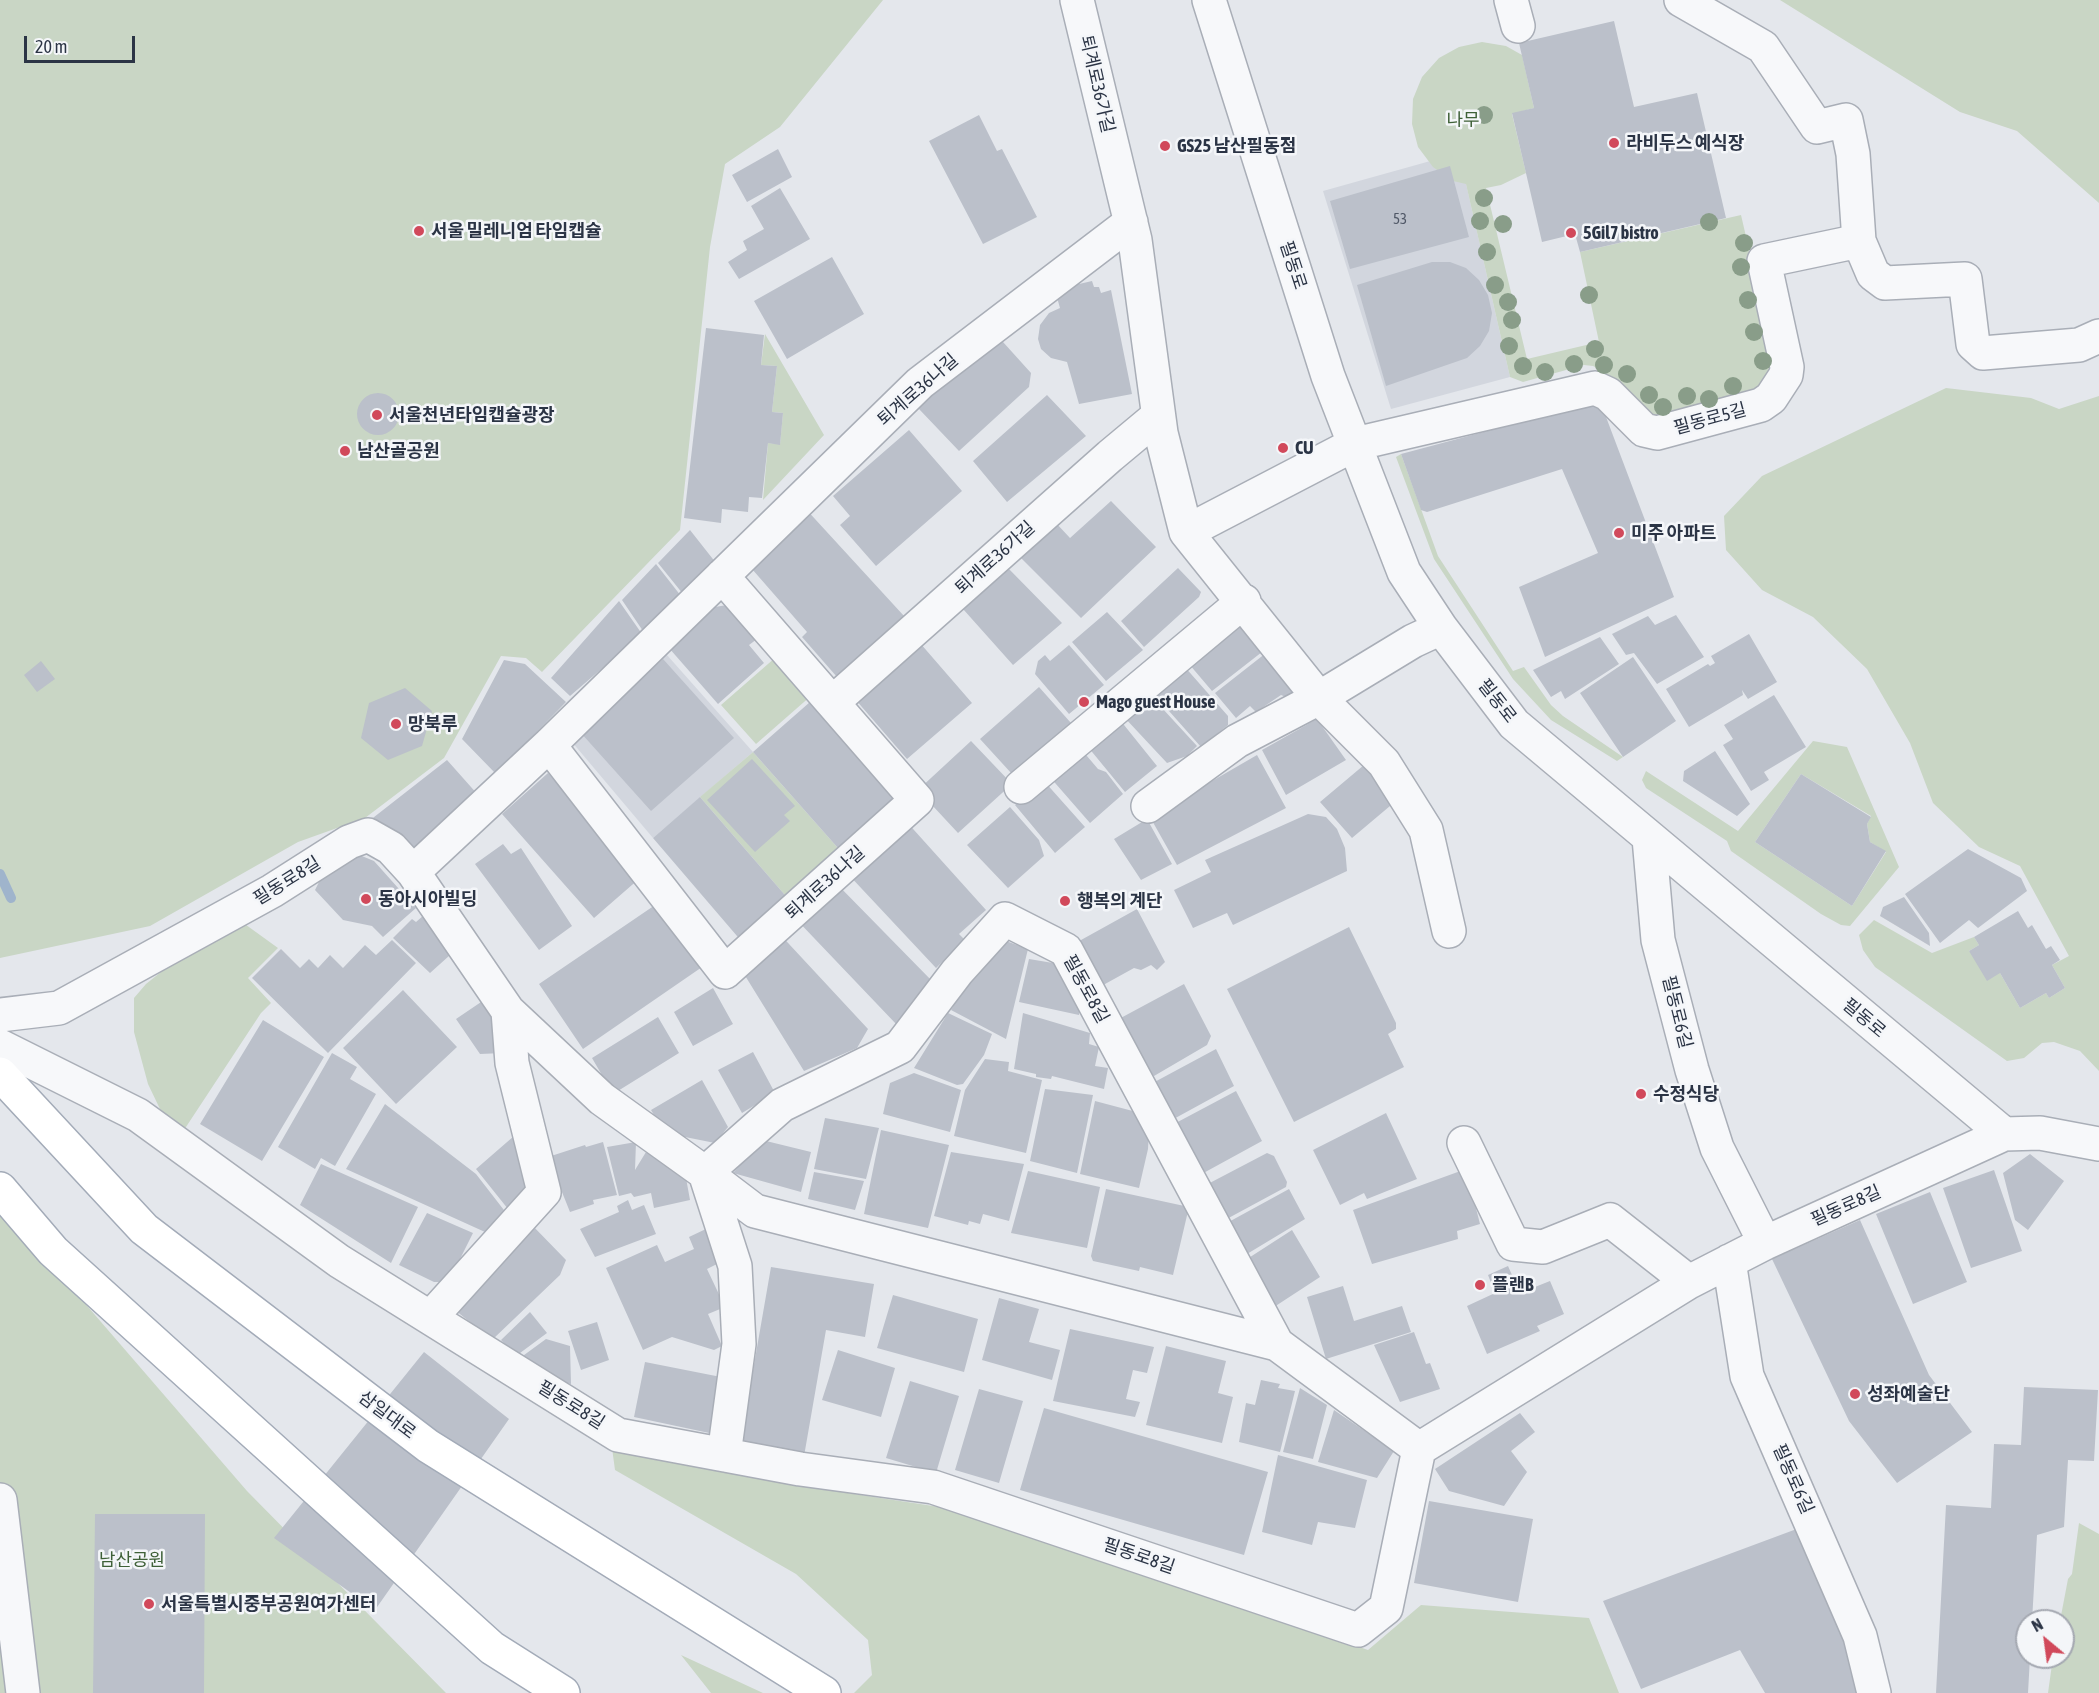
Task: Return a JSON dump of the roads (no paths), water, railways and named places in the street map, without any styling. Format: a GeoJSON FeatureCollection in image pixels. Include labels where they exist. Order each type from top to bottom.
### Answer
{"type":"FeatureCollection","features":[{"type":"Feature","properties":{"kind":"main road","name":"삼일대로"},"geometry":{"type":"LineString","coordinates":[[0,1074],[144,1229],[428,1446],[824,1693]]}},
{"type":"Feature","properties":{"kind":"main road"},"geometry":{"type":"LineString","coordinates":[[0,1189],[53,1251],[492,1648],[563,1693]]}},
{"type":"Feature","properties":{"kind":"street","name":"퇴계로36가길"},"geometry":{"type":"LineString","coordinates":[[1077,0],[1131,222],[1158,416],[1186,532],[1244,601],[1319,698],[1384,763],[1426,830],[1449,931]]}},
{"type":"Feature","properties":{"kind":"street","name":"필동로"},"geometry":{"type":"LineString","coordinates":[[1209,0],[1328,376],[1404,573],[1441,628],[1514,724],[2004,1134]]}},
{"type":"Feature","properties":{"kind":"street"},"geometry":{"type":"LineString","coordinates":[[1681,0],[1763,47],[1817,127],[1846,120],[1853,154],[1859,241],[1872,274],[1885,283],[1965,279],[1973,344],[1983,352],[2079,345],[2099,336]]}},
{"type":"Feature","properties":{"kind":"street","name":"퇴계로36나길"},"geometry":{"type":"LineString","coordinates":[[413,872],[549,745],[920,384],[1131,222]]}},
{"type":"Feature","properties":{"kind":"street","name":"필동로5길"},"geometry":{"type":"LineString","coordinates":[[1355,444],[1594,388],[1608,394],[1644,430],[1657,433],[1761,405],[1771,398],[1786,375],[1787,367],[1764,261],[1859,241]]}},
{"type":"Feature","properties":{"kind":"street","name":"퇴계로36가길"},"geometry":{"type":"LineString","coordinates":[[833,702],[1158,416]]}},
{"type":"Feature","properties":{"kind":"street"},"geometry":{"type":"LineString","coordinates":[[1186,532],[1355,444]]}},
{"type":"Feature","properties":{"kind":"street","name":"퇴계로36나길"},"geometry":{"type":"LineString","coordinates":[[549,745],[725,972],[917,800],[722,576]]}},
{"type":"Feature","properties":{"kind":"street"},"geometry":{"type":"LineString","coordinates":[[1021,787],[1244,601]]}},
{"type":"Feature","properties":{"kind":"street"},"geometry":{"type":"LineString","coordinates":[[1148,806],[1237,741],[1319,698],[1413,641],[1441,628]]}},
{"type":"Feature","properties":{"kind":"street","name":"필동로8길"},"geometry":{"type":"LineString","coordinates":[[0,1015],[59,1008],[272,891],[349,842],[368,836],[391,848],[413,872],[508,1011],[602,1099],[755,1211],[1277,1344],[1419,1449]]}},
{"type":"Feature","properties":{"kind":"street","name":"필동로6길"},"geometry":{"type":"LineString","coordinates":[[1649,838],[1658,940],[1692,1070],[1717,1148],[1765,1243]]}},
{"type":"Feature","properties":{"kind":"street","name":"필동로8길"},"geometry":{"type":"LineString","coordinates":[[705,1173],[782,1105],[900,1047],[957,972],[1005,919],[1066,950],[1277,1344]]}},
{"type":"Feature","properties":{"kind":"street","name":"필동로8길"},"geometry":{"type":"LineString","coordinates":[[432,1316],[544,1192],[512,1063],[508,1011]]}},
{"type":"Feature","properties":{"kind":"street","name":"필동로8길"},"geometry":{"type":"LineString","coordinates":[[0,1046],[138,1115],[339,1261],[432,1316],[618,1435],[800,1469],[933,1487],[1358,1630],[1386,1608],[1419,1449],[1689,1282],[1765,1243],[2004,1134]]}},
{"type":"Feature","properties":{"kind":"street"},"geometry":{"type":"LineString","coordinates":[[0,1093],[62,1141]]}},
{"type":"Feature","properties":{"kind":"street"},"geometry":{"type":"LineString","coordinates":[[2004,1134],[2040,1133],[2099,1144]]}},
{"type":"Feature","properties":{"kind":"street"},"geometry":{"type":"LineString","coordinates":[[1464,1143],[1513,1244],[1543,1247],[1610,1220],[1689,1282]]}},
{"type":"Feature","properties":{"kind":"street"},"geometry":{"type":"LineString","coordinates":[[705,1173],[735,1266],[739,1344],[724,1455]]}},
{"type":"Feature","properties":{"kind":"street","name":"필동로6길"},"geometry":{"type":"LineString","coordinates":[[1729,1261],[1747,1376],[1860,1636],[1874,1693]]}},
{"type":"Feature","properties":{"kind":"street"},"geometry":{"type":"LineString","coordinates":[[0,1500],[7,1626],[22,1693]]}},
{"type":"Feature","properties":{"kind":"waterway"},"geometry":{"type":"LineString","coordinates":[[0,874],[11,898]]}},
{"type":"Feature","properties":{"kind":"place","name":"라비두스 예식장"},"geometry":{"type":"Point","coordinates":[1614,143]}},
{"type":"Feature","properties":{"kind":"place","name":"GS25 남산필동점"},"geometry":{"type":"Point","coordinates":[1165,146]}},
{"type":"Feature","properties":{"kind":"place","name":"서울 밀레니엄 타임캡슐"},"geometry":{"type":"Point","coordinates":[419,231]}},
{"type":"Feature","properties":{"kind":"place","name":"5Gil7 bistro"},"geometry":{"type":"Point","coordinates":[1571,233]}},
{"type":"Feature","properties":{"kind":"place","name":"서울천년타임캡슐광장"},"geometry":{"type":"Point","coordinates":[377,415]}},
{"type":"Feature","properties":{"kind":"place","name":"CU"},"geometry":{"type":"Point","coordinates":[1283,448]}},
{"type":"Feature","properties":{"kind":"place","name":"남산골공원"},"geometry":{"type":"Point","coordinates":[345,451]}},
{"type":"Feature","properties":{"kind":"place","name":"미주 아파트"},"geometry":{"type":"Point","coordinates":[1619,533]}},
{"type":"Feature","properties":{"kind":"place","name":"Mago guest House"},"geometry":{"type":"Point","coordinates":[1084,702]}},
{"type":"Feature","properties":{"kind":"place","name":"망북루"},"geometry":{"type":"Point","coordinates":[396,724]}},
{"type":"Feature","properties":{"kind":"place","name":"동아시아빌딩"},"geometry":{"type":"Point","coordinates":[366,899]}},
{"type":"Feature","properties":{"kind":"place","name":"행복의 계단"},"geometry":{"type":"Point","coordinates":[1065,901]}},
{"type":"Feature","properties":{"kind":"place","name":"수정식당"},"geometry":{"type":"Point","coordinates":[1641,1094]}},
{"type":"Feature","properties":{"kind":"place","name":"플랜B"},"geometry":{"type":"Point","coordinates":[1480,1285]}},
{"type":"Feature","properties":{"kind":"place","name":"성좌예술단"},"geometry":{"type":"Point","coordinates":[1855,1394]}},
{"type":"Feature","properties":{"kind":"place","name":"서울특별시중부공원여가센터"},"geometry":{"type":"Point","coordinates":[149,1604]}},
{"type":"Feature","properties":{"kind":"park label","name":"나무"},"geometry":{"type":"Point","coordinates":[1463,120]}},
{"type":"Feature","properties":{"kind":"park label","name":"남산공원"},"geometry":{"type":"Point","coordinates":[132,1560]}}]}
